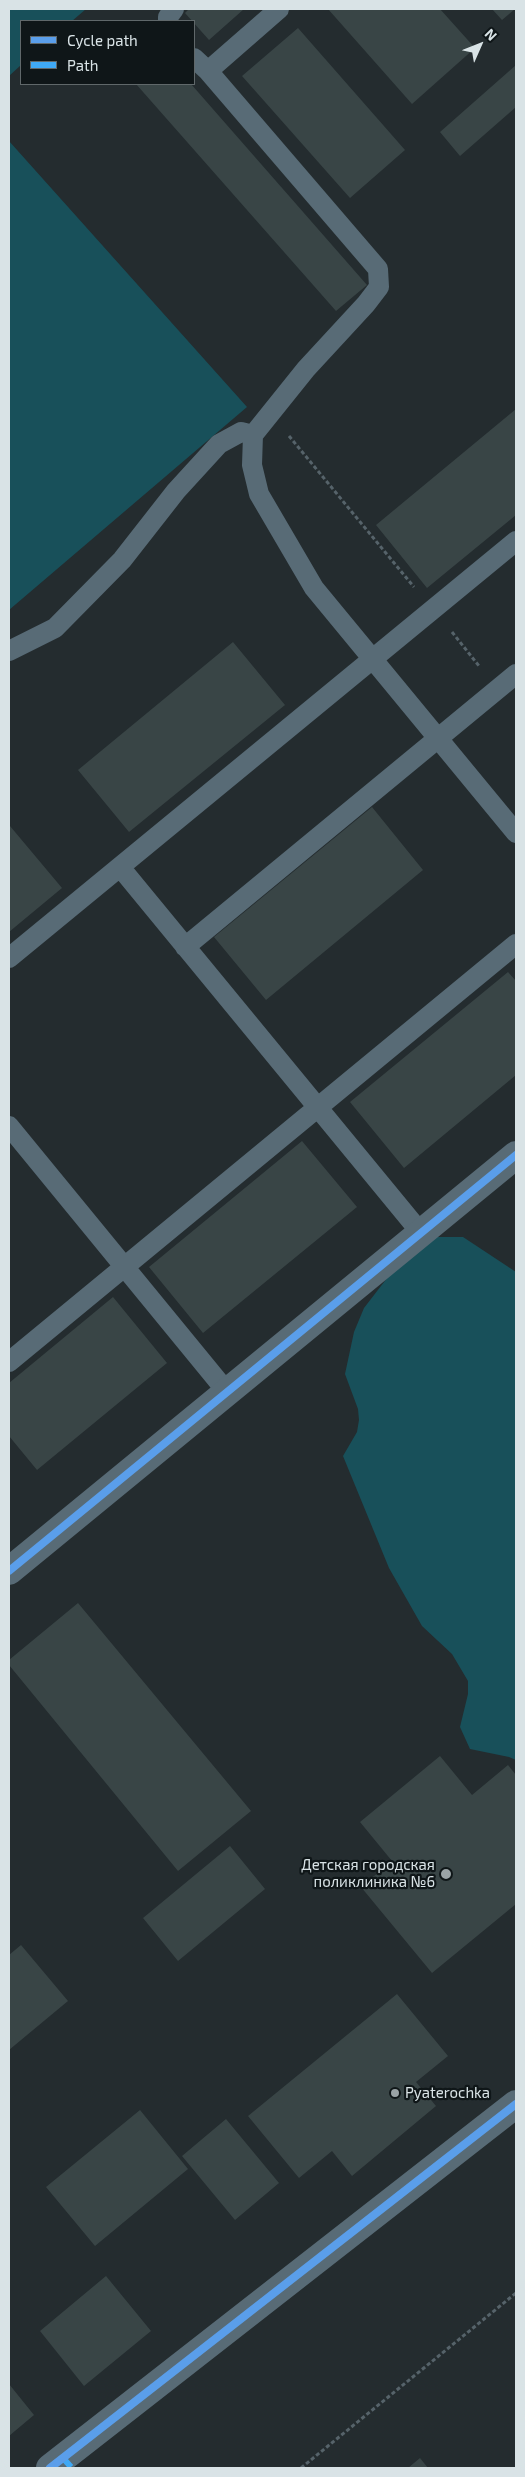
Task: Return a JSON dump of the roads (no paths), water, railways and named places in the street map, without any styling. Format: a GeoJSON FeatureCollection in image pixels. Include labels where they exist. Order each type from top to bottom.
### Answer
{"type":"FeatureCollection","features":[{"type":"Feature","properties":{"kind":"street"},"geometry":{"type":"LineString","coordinates":[[9,1571],[516,1155]]}},
{"type":"Feature","properties":{"kind":"street"},"geometry":{"type":"LineString","coordinates":[[50,2468],[516,2104]]}},
{"type":"Feature","properties":{"kind":"lane"},"geometry":{"type":"LineString","coordinates":[[168,20],[174,9]]}},
{"type":"Feature","properties":{"kind":"lane"},"geometry":{"type":"LineString","coordinates":[[279,9],[201,64],[378,269],[379,287],[366,304],[306,369],[253,435],[252,465],[259,494],[314,588],[516,833]]}},
{"type":"Feature","properties":{"kind":"lane"},"geometry":{"type":"LineString","coordinates":[[9,651],[55,628],[122,560],[176,491],[219,444],[240,432],[253,435]]}},
{"type":"Feature","properties":{"kind":"lane"},"geometry":{"type":"LineString","coordinates":[[9,958],[516,541]]}},
{"type":"Feature","properties":{"kind":"lane"},"geometry":{"type":"LineString","coordinates":[[185,946],[516,674]]}},
{"type":"Feature","properties":{"kind":"lane"},"geometry":{"type":"LineString","coordinates":[[120,867],[421,1233]]}},
{"type":"Feature","properties":{"kind":"lane"},"geometry":{"type":"LineString","coordinates":[[9,1362],[516,944]]}},
{"type":"Feature","properties":{"kind":"lane"},"geometry":{"type":"LineString","coordinates":[[9,1126],[227,1392]]}},
{"type":"Feature","properties":{"kind":"place","name":"Детская городская поликлиника №6"},"geometry":{"type":"Point","coordinates":[446,1874]}},
{"type":"Feature","properties":{"kind":"place","name":"Pyaterochka"},"geometry":{"type":"Point","coordinates":[395,2093]}}]}
